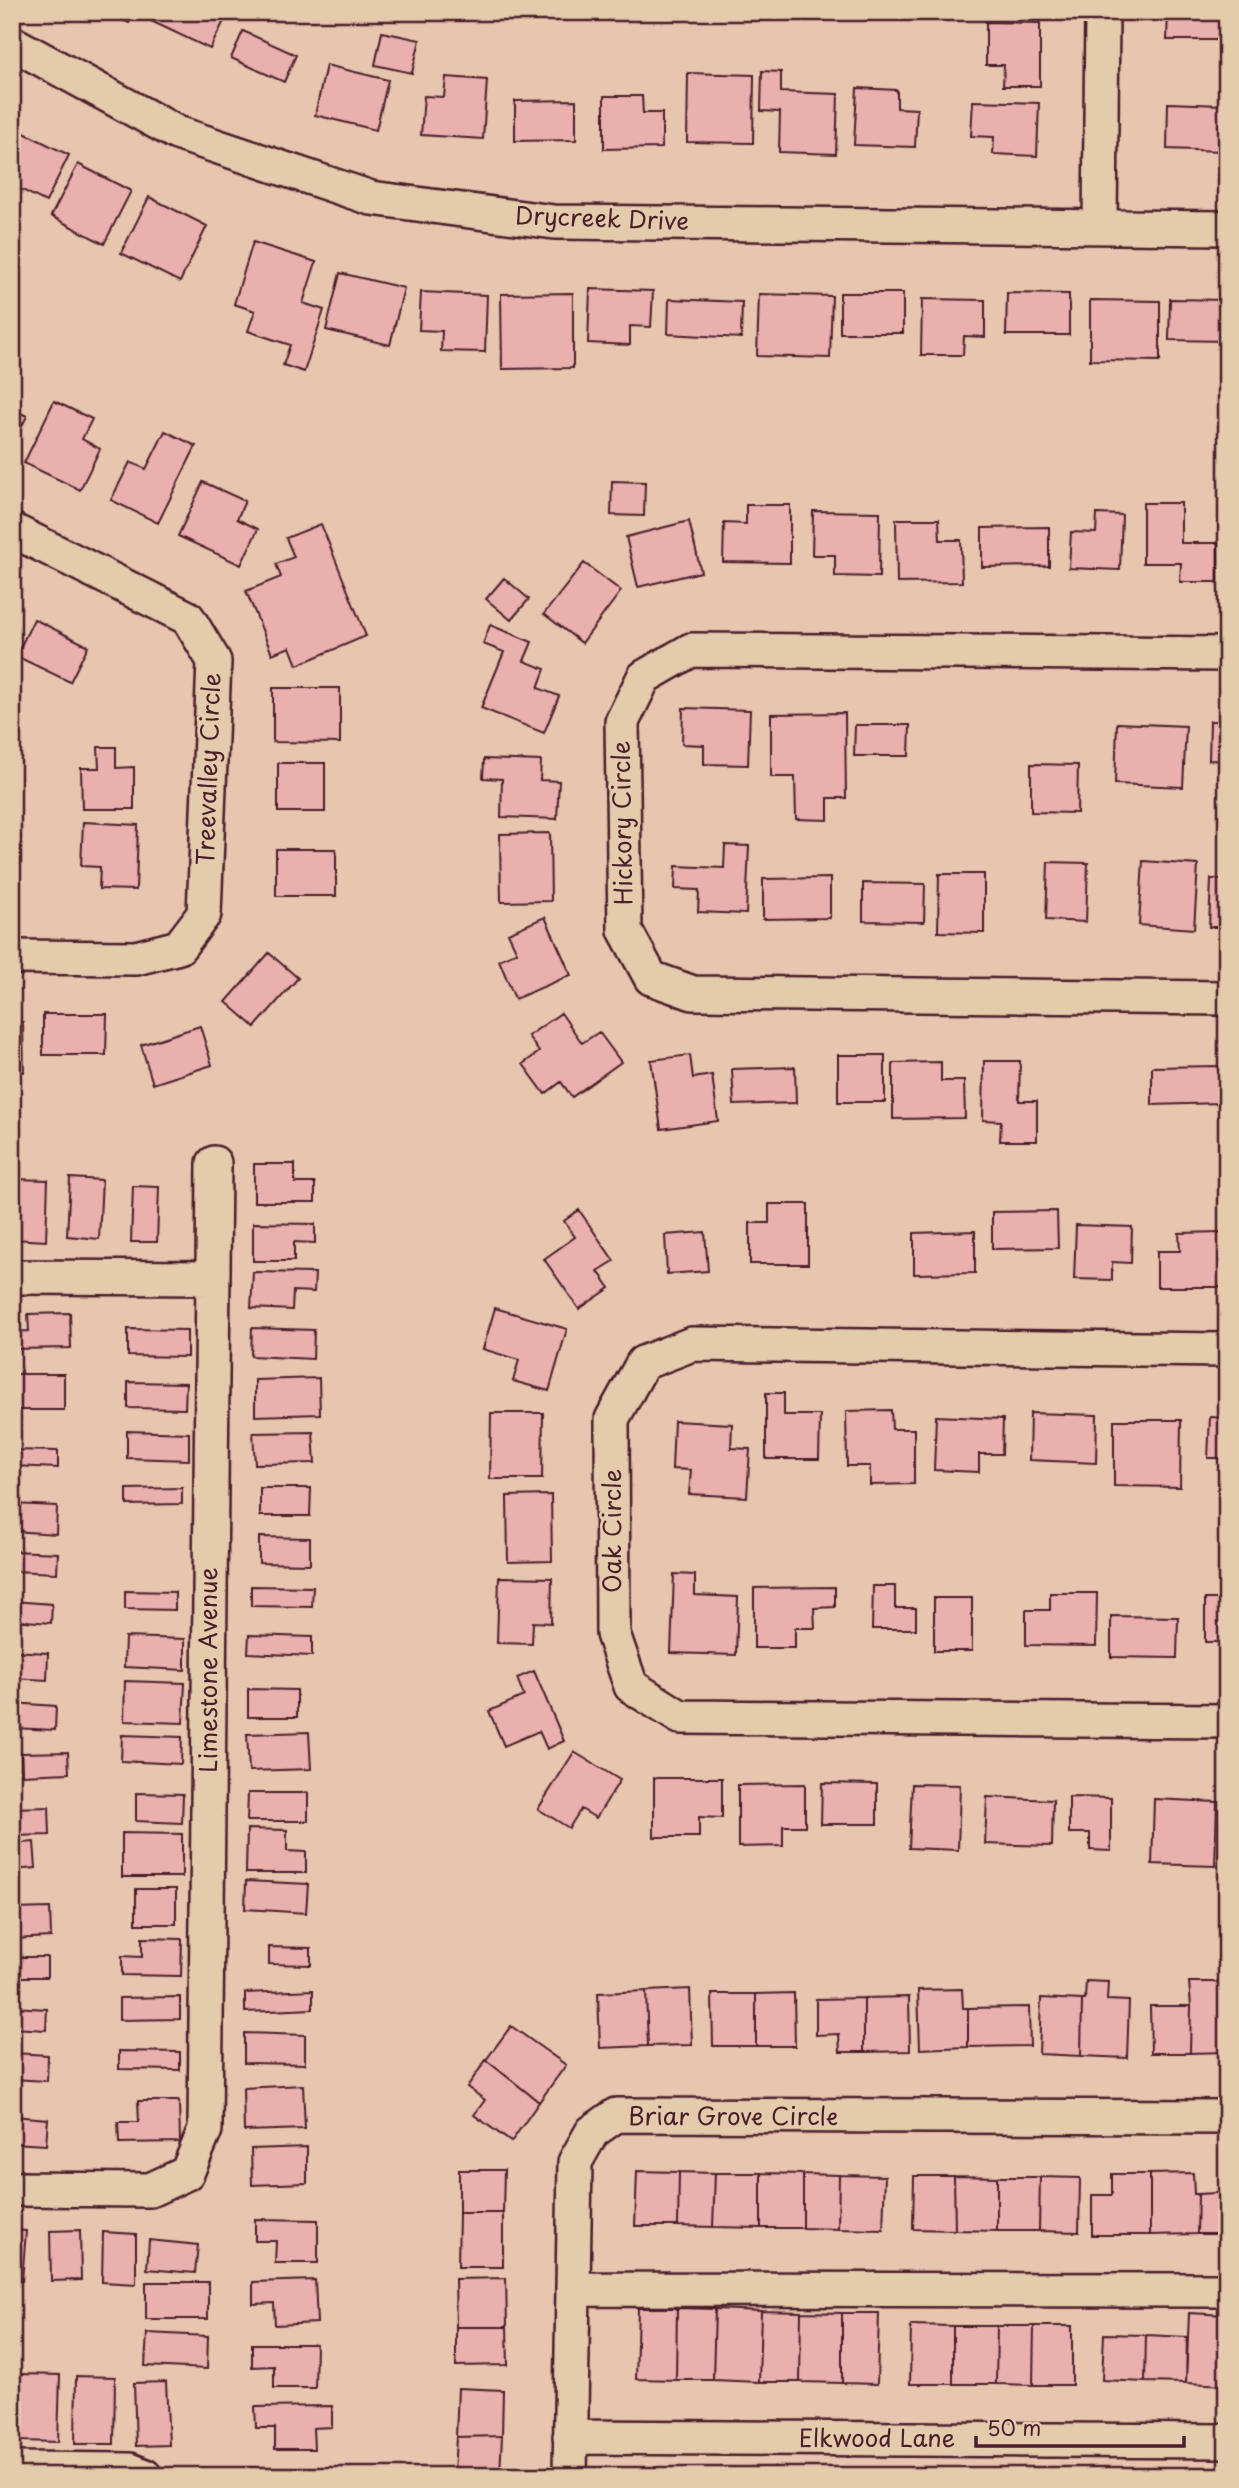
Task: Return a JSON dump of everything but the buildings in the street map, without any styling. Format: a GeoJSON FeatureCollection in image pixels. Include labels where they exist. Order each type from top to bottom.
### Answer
{"type":"FeatureCollection","features":[{"type":"Feature","properties":{"kind":"street"},"geometry":{"type":"LineString","coordinates":[[1100,226],[1102,12]]}},
{"type":"Feature","properties":{"kind":"street","name":"Drycreek Drive"},"geometry":{"type":"LineString","coordinates":[[12,43],[177,132],[371,198],[554,222],[1227,228]]}},
{"type":"Feature","properties":{"kind":"street","name":"Treevalley Circle"},"geometry":{"type":"LineString","coordinates":[[12,530],[188,618],[214,661],[204,914],[179,947],[136,958],[12,957]]}},
{"type":"Feature","properties":{"kind":"street","name":"Hickory Circle"},"geometry":{"type":"LineString","coordinates":[[1227,654],[691,650],[644,677],[622,722],[625,930],[651,978],[693,993],[1227,998]]}},
{"type":"Feature","properties":{"kind":"street","name":"Limestone Avenue"},"geometry":{"type":"LineString","coordinates":[[12,2189],[150,2190],[187,2173],[205,2130],[214,1163]]}},
{"type":"Feature","properties":{"kind":"street"},"geometry":{"type":"LineString","coordinates":[[12,1277],[213,1278]]}},
{"type":"Feature","properties":{"kind":"street","name":"Oak Circle"},"geometry":{"type":"LineString","coordinates":[[1227,1350],[692,1344],[643,1363],[612,1419],[613,1634],[631,1686],[680,1717],[1227,1721]]}},
{"type":"Feature","properties":{"kind":"street","name":"Briar Grove Circle"},"geometry":{"type":"LineString","coordinates":[[570,2476],[575,2162],[592,2132],[617,2115],[1227,2118]]}},
{"type":"Feature","properties":{"kind":"street"},"geometry":{"type":"LineString","coordinates":[[573,2289],[1227,2290]]}},
{"type":"Feature","properties":{"kind":"street","name":"Elkwood Lane"},"geometry":{"type":"LineString","coordinates":[[570,2437],[1227,2441]]}},
{"type":"Feature","properties":{"kind":"street"},"geometry":{"type":"LineString","coordinates":[[12,2469],[130,2470],[145,2476]]}}]}
